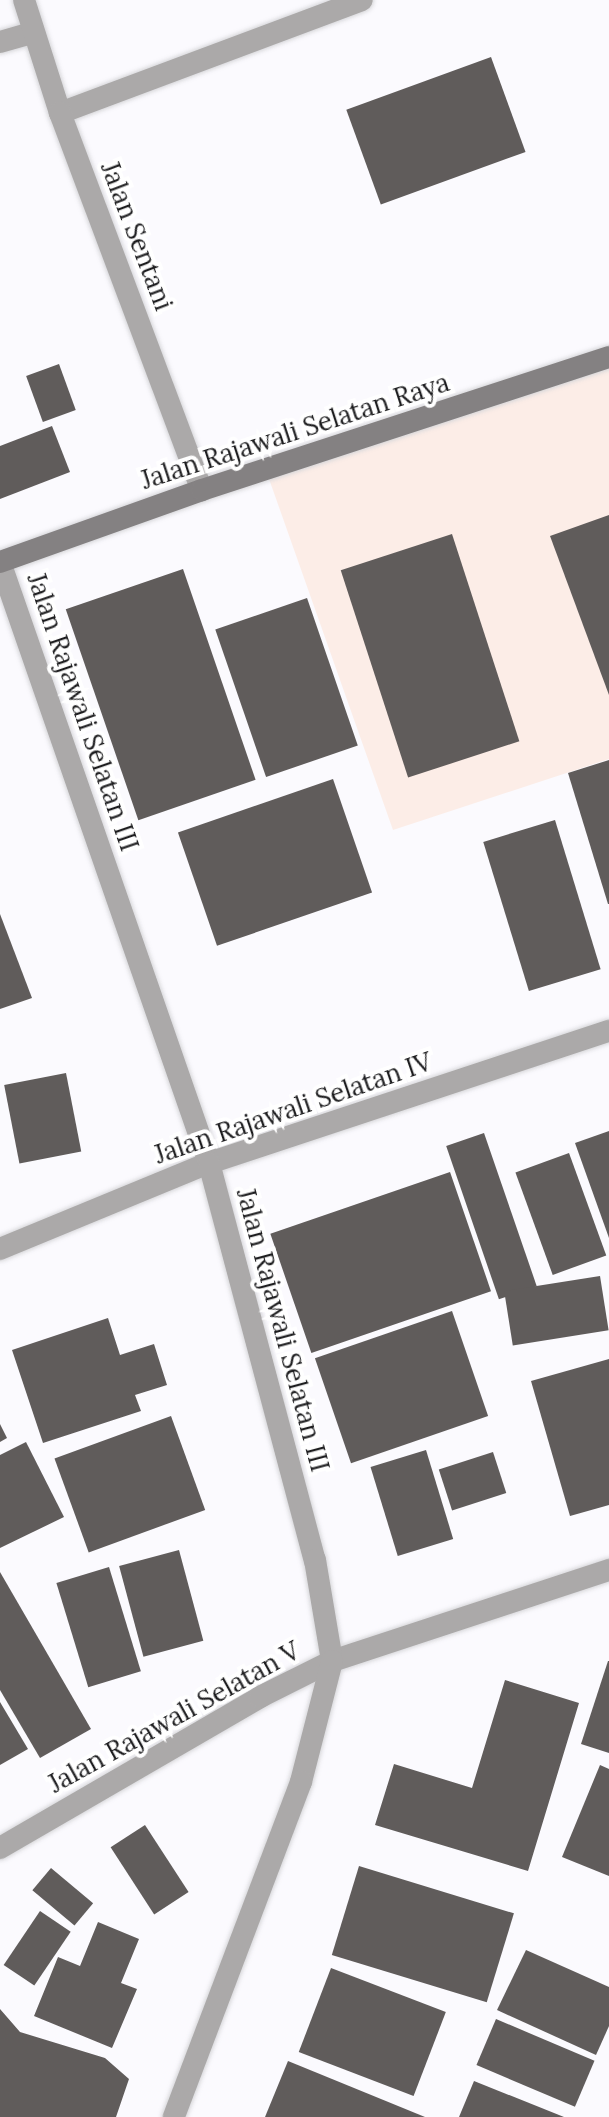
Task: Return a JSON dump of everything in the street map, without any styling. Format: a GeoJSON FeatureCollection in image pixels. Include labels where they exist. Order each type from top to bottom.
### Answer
{"type":"FeatureCollection","features":[{"type":"Feature","properties":{"kind":"main road","name":"Jalan Rajawali Selatan Raya"},"geometry":{"type":"LineString","coordinates":[[0,562],[202,490],[609,357]]}},
{"type":"Feature","properties":{"kind":"street","name":"Jalan Sentani"},"geometry":{"type":"LineString","coordinates":[[24,0],[60,113],[202,490]]}},
{"type":"Feature","properties":{"kind":"street"},"geometry":{"type":"LineString","coordinates":[[60,113],[362,0]]}},
{"type":"Feature","properties":{"kind":"street"},"geometry":{"type":"LineString","coordinates":[[0,42],[34,32]]}},
{"type":"Feature","properties":{"kind":"street","name":"Jalan Rajawali Selatan III"},"geometry":{"type":"LineString","coordinates":[[0,562],[209,1163],[315,1560],[332,1661],[301,1782],[174,2117]]}},
{"type":"Feature","properties":{"kind":"street","name":"Jalan Rajawali Selatan IV"},"geometry":{"type":"LineString","coordinates":[[0,1249],[209,1163],[609,1031]]}},
{"type":"Feature","properties":{"kind":"street","name":"Jalan Rajawali Selatan V"},"geometry":{"type":"LineString","coordinates":[[0,1848],[260,1697],[332,1661],[609,1570]]}},
{"type":"Feature","properties":{"kind":"shaded area"},"geometry":{"type":"Polygon","coordinates":[[[609,357],[609,759],[393,830],[268,476],[609,357]]]}},
{"type":"Feature","properties":{"kind":"building"},"geometry":{"type":"Polygon","coordinates":[[[491,57],[526,152],[381,205],[346,110],[491,57]]]}},
{"type":"Feature","properties":{"kind":"building"},"geometry":{"type":"Polygon","coordinates":[[[59,364],[76,410],[43,422],[26,376],[59,364]]]}},
{"type":"Feature","properties":{"kind":"building"},"geometry":{"type":"Polygon","coordinates":[[[52,426],[70,472],[0,499],[0,446],[52,426]]]}},
{"type":"Feature","properties":{"kind":"building"},"geometry":{"type":"Polygon","coordinates":[[[609,515],[609,695],[550,536],[609,515]]]}},
{"type":"Feature","properties":{"kind":"building"},"geometry":{"type":"Polygon","coordinates":[[[452,534],[519,741],[408,777],[341,570],[452,534]]]}},
{"type":"Feature","properties":{"kind":"building"},"geometry":{"type":"Polygon","coordinates":[[[183,569],[256,780],[138,820],[66,609],[183,569]]]}},
{"type":"Feature","properties":{"kind":"building"},"geometry":{"type":"Polygon","coordinates":[[[307,598],[358,746],[266,777],[215,630],[307,598]]]}},
{"type":"Feature","properties":{"kind":"building"},"geometry":{"type":"Polygon","coordinates":[[[609,760],[609,904],[608,904],[568,773],[609,760]]]}},
{"type":"Feature","properties":{"kind":"building"},"geometry":{"type":"Polygon","coordinates":[[[333,779],[372,892],[217,946],[178,832],[333,779]]]}},
{"type":"Feature","properties":{"kind":"building"},"geometry":{"type":"Polygon","coordinates":[[[555,820],[601,969],[529,991],[483,842],[555,820]]]}},
{"type":"Feature","properties":{"kind":"building"},"geometry":{"type":"Polygon","coordinates":[[[0,914],[32,998],[0,1009],[0,914]]]}},
{"type":"Feature","properties":{"kind":"building"},"geometry":{"type":"Polygon","coordinates":[[[66,1073],[81,1152],[19,1164],[4,1085],[66,1073]]]}},
{"type":"Feature","properties":{"kind":"building"},"geometry":{"type":"Polygon","coordinates":[[[609,1131],[609,1238],[575,1143],[609,1131]]]}},
{"type":"Feature","properties":{"kind":"building"},"geometry":{"type":"Polygon","coordinates":[[[484,1133],[537,1286],[499,1299],[446,1146],[484,1133]]]}},
{"type":"Feature","properties":{"kind":"building"},"geometry":{"type":"Polygon","coordinates":[[[569,1153],[606,1255],[553,1275],[515,1172],[569,1153]]]}},
{"type":"Feature","properties":{"kind":"building"},"geometry":{"type":"Polygon","coordinates":[[[450,1172],[491,1291],[311,1353],[270,1234],[450,1172]]]}},
{"type":"Feature","properties":{"kind":"building"},"geometry":{"type":"Polygon","coordinates":[[[600,1276],[609,1330],[513,1345],[504,1291],[600,1276]]]}},
{"type":"Feature","properties":{"kind":"building"},"geometry":{"type":"Polygon","coordinates":[[[452,1311],[488,1416],[351,1463],[315,1358],[452,1311]]]}},
{"type":"Feature","properties":{"kind":"building"},"geometry":{"type":"Polygon","coordinates":[[[108,1318],[120,1355],[154,1344],[167,1385],[135,1395],[141,1411],[43,1443],[12,1350],[108,1318]]]}},
{"type":"Feature","properties":{"kind":"building"},"geometry":{"type":"Polygon","coordinates":[[[609,1359],[609,1505],[570,1516],[531,1381],[609,1359]]]}},
{"type":"Feature","properties":{"kind":"building"},"geometry":{"type":"Polygon","coordinates":[[[171,1416],[205,1510],[89,1552],[54,1458],[171,1416]]]}},
{"type":"Feature","properties":{"kind":"building"},"geometry":{"type":"Polygon","coordinates":[[[0,1424],[7,1438],[0,1442],[0,1424]]]}},
{"type":"Feature","properties":{"kind":"building"},"geometry":{"type":"Polygon","coordinates":[[[26,1442],[64,1517],[0,1548],[0,1455],[26,1442]]]}},
{"type":"Feature","properties":{"kind":"building"},"geometry":{"type":"Polygon","coordinates":[[[426,1450],[453,1539],[398,1556],[371,1467],[426,1450]]]}},
{"type":"Feature","properties":{"kind":"building"},"geometry":{"type":"Polygon","coordinates":[[[493,1452],[506,1493],[452,1511],[439,1470],[493,1452]]]}},
{"type":"Feature","properties":{"kind":"building"},"geometry":{"type":"Polygon","coordinates":[[[179,1550],[203,1641],[143,1657],[119,1566],[179,1550]]]}},
{"type":"Feature","properties":{"kind":"building"},"geometry":{"type":"Polygon","coordinates":[[[109,1567],[141,1671],[88,1687],[56,1583],[109,1567]]]}},
{"type":"Feature","properties":{"kind":"building"},"geometry":{"type":"Polygon","coordinates":[[[0,1572],[91,1729],[40,1758],[0,1690],[0,1572]]]}},
{"type":"Feature","properties":{"kind":"building"},"geometry":{"type":"Polygon","coordinates":[[[609,1661],[609,1753],[581,1744],[609,1661]]]}},
{"type":"Feature","properties":{"kind":"building"},"geometry":{"type":"Polygon","coordinates":[[[505,1680],[579,1703],[528,1871],[375,1825],[394,1764],[472,1788],[505,1680]]]}},
{"type":"Feature","properties":{"kind":"building"},"geometry":{"type":"Polygon","coordinates":[[[0,1702],[28,1749],[0,1765],[0,1702]]]}},
{"type":"Feature","properties":{"kind":"building"},"geometry":{"type":"Polygon","coordinates":[[[600,1765],[609,1769],[609,1876],[562,1857],[600,1765]]]}},
{"type":"Feature","properties":{"kind":"building"},"geometry":{"type":"Polygon","coordinates":[[[145,1825],[189,1892],[154,1914],[111,1847],[145,1825]]]}},
{"type":"Feature","properties":{"kind":"building"},"geometry":{"type":"Polygon","coordinates":[[[359,1866],[514,1913],[487,2002],[332,1955],[359,1866]]]}},
{"type":"Feature","properties":{"kind":"building"},"geometry":{"type":"Polygon","coordinates":[[[51,1868],[93,1903],[74,1926],[32,1890],[51,1868]]]}},
{"type":"Feature","properties":{"kind":"building"},"geometry":{"type":"Polygon","coordinates":[[[40,1911],[71,1932],[34,1986],[4,1965],[40,1911]]]}},
{"type":"Feature","properties":{"kind":"building"},"geometry":{"type":"Polygon","coordinates":[[[98,1922],[139,1939],[121,1983],[137,1989],[112,2048],[34,2016],[58,1957],[80,1966],[98,1922]]]}},
{"type":"Feature","properties":{"kind":"building"},"geometry":{"type":"Polygon","coordinates":[[[526,1950],[609,1987],[609,2026],[596,2055],[497,2010],[526,1950]]]}},
{"type":"Feature","properties":{"kind":"building"},"geometry":{"type":"Polygon","coordinates":[[[331,1968],[446,2012],[414,2096],[299,2052],[331,1968]]]}},
{"type":"Feature","properties":{"kind":"building"},"geometry":{"type":"Polygon","coordinates":[[[0,2009],[20,2032],[105,2058],[129,2079],[116,2117],[0,2117],[0,2009]]]}},
{"type":"Feature","properties":{"kind":"building"},"geometry":{"type":"Polygon","coordinates":[[[496,2019],[594,2061],[575,2107],[476,2065],[496,2019]]]}},
{"type":"Feature","properties":{"kind":"building"},"geometry":{"type":"Polygon","coordinates":[[[288,2061],[425,2117],[265,2117],[288,2061]]]}},
{"type":"Feature","properties":{"kind":"building"},"geometry":{"type":"Polygon","coordinates":[[[474,2081],[564,2117],[459,2117],[474,2081]]]}}]}
